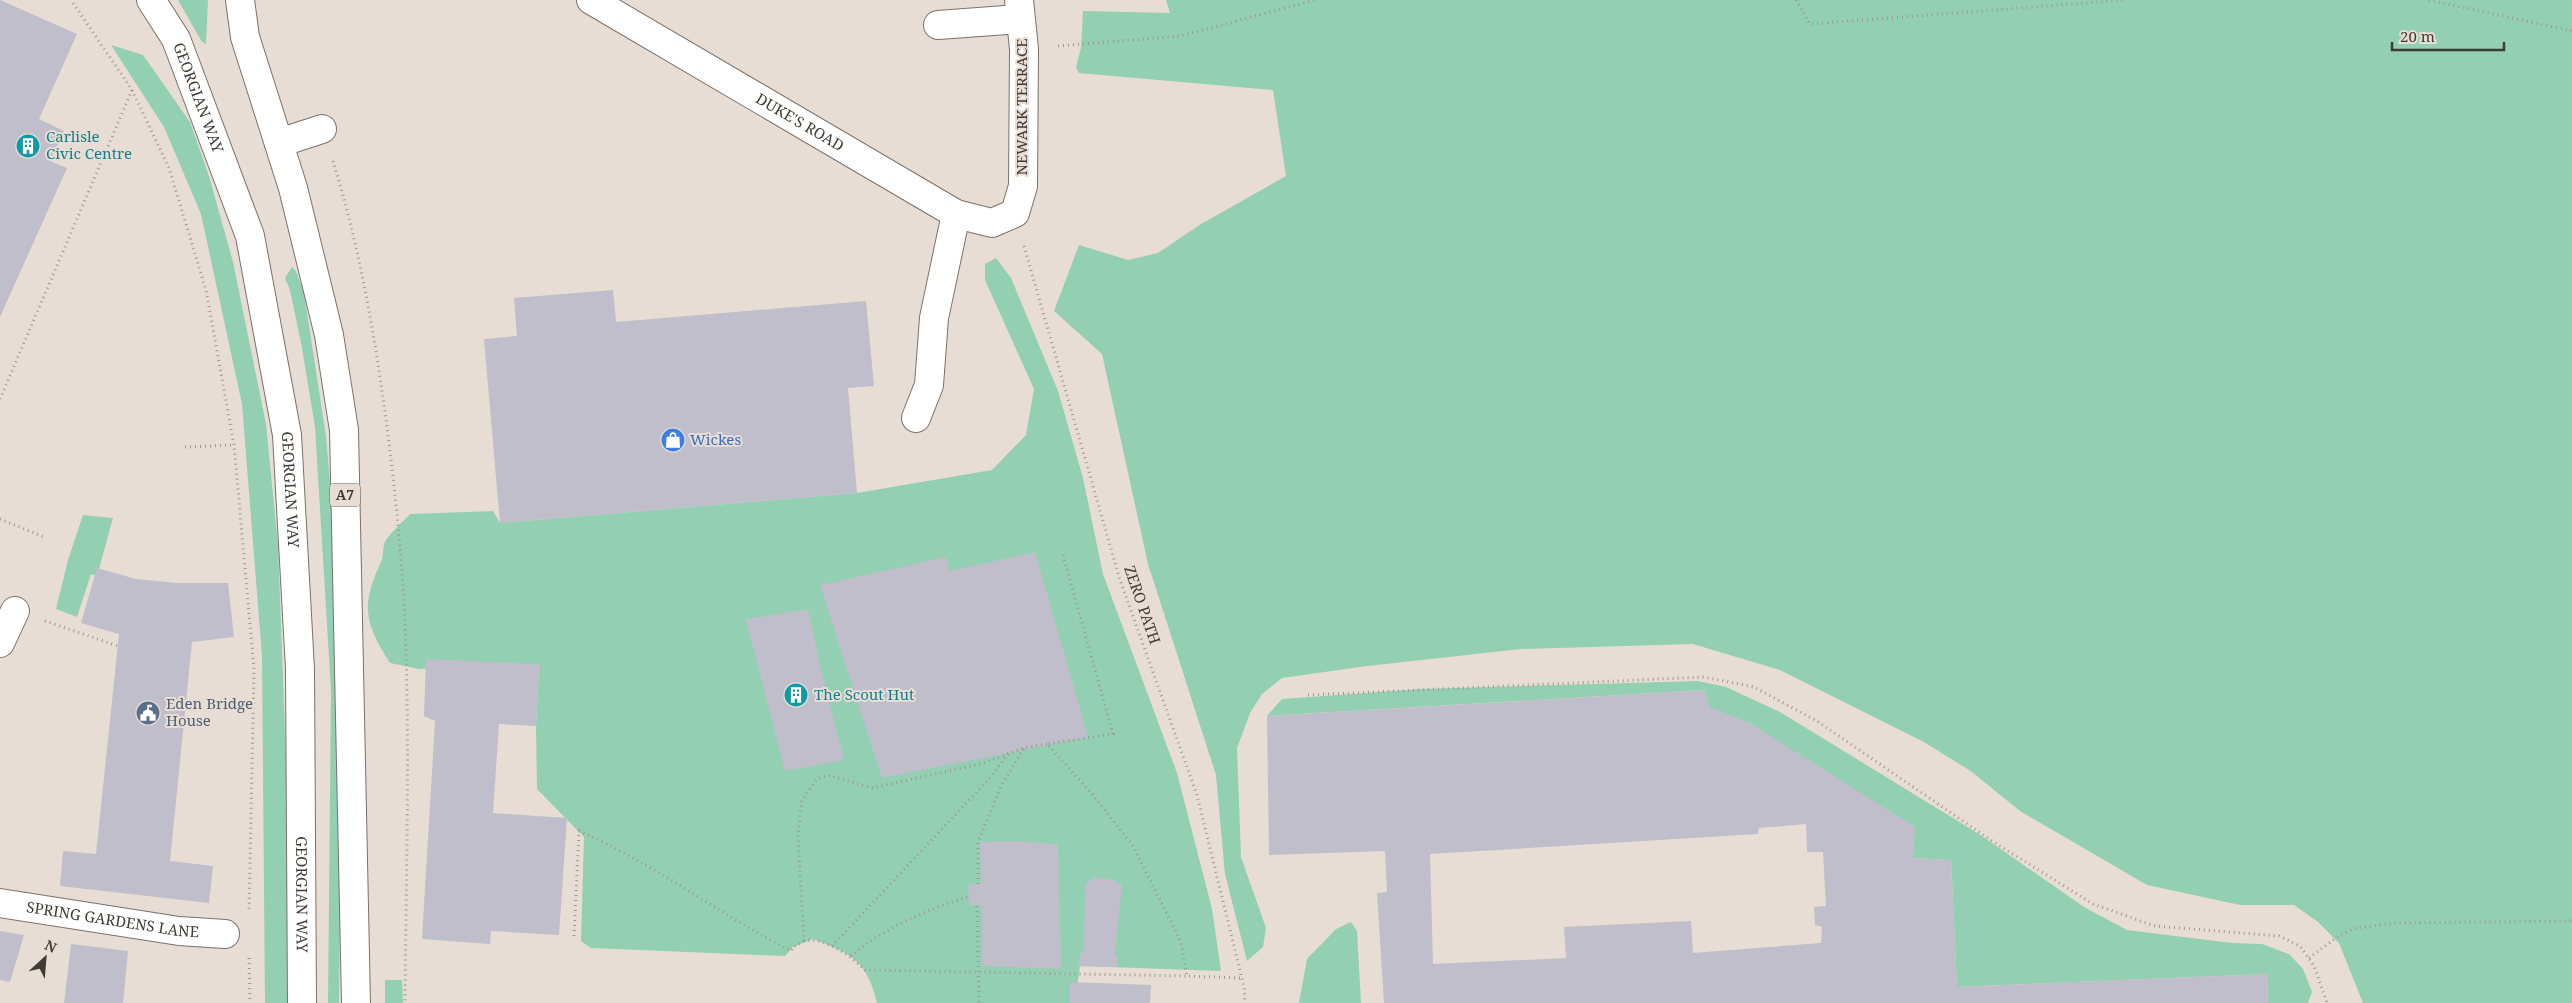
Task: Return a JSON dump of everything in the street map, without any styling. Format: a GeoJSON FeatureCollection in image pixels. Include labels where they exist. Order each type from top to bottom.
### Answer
{"type":"FeatureCollection","features":[{"type":"Feature","properties":{"kind":"main road","name":"GEORGIAN WAY"},"geometry":{"type":"LineString","coordinates":[[150,0],[176,39],[250,236],[287,435],[300,670],[302,1003]]}},
{"type":"Feature","properties":{"kind":"main road","name":"A7"},"geometry":{"type":"LineString","coordinates":[[240,0],[244,37],[293,188],[329,334],[344,430],[356,1003]]}},
{"type":"Feature","properties":{"kind":"main road","name":"DUKE'S ROAD"},"geometry":{"type":"LineString","coordinates":[[591,0],[956,214],[992,223],[1015,213]]}},
{"type":"Feature","properties":{"kind":"main road"},"geometry":{"type":"LineString","coordinates":[[938,25],[1020,9]]}},
{"type":"Feature","properties":{"kind":"main road","name":"NEWARK TERRACE"},"geometry":{"type":"LineString","coordinates":[[1015,213],[1023,186],[1024,49],[1020,9]]}},
{"type":"Feature","properties":{"kind":"main road"},"geometry":{"type":"LineString","coordinates":[[279,143],[322,129]]}},
{"type":"Feature","properties":{"kind":"main road"},"geometry":{"type":"LineString","coordinates":[[916,418],[930,385],[934,318],[956,214]]}},
{"type":"Feature","properties":{"kind":"main road"},"geometry":{"type":"LineString","coordinates":[[0,643],[15,610]]}},
{"type":"Feature","properties":{"kind":"main road","name":"SPRING GARDENS LANE"},"geometry":{"type":"LineString","coordinates":[[0,904],[179,931],[225,934]]}},
{"type":"Feature","properties":{"kind":"path"},"geometry":{"type":"LineString","coordinates":[[71,0],[132,90],[170,168],[206,290],[234,445],[254,669],[249,914]]}},
{"type":"Feature","properties":{"kind":"path"},"geometry":{"type":"LineString","coordinates":[[1024,49],[1180,36],[1315,0]]}},
{"type":"Feature","properties":{"kind":"path"},"geometry":{"type":"LineString","coordinates":[[1796,0],[1810,24],[2125,0]]}},
{"type":"Feature","properties":{"kind":"path"},"geometry":{"type":"LineString","coordinates":[[2429,0],[2572,31]]}},
{"type":"Feature","properties":{"kind":"path"},"geometry":{"type":"LineString","coordinates":[[0,399],[132,90]]}},
{"type":"Feature","properties":{"kind":"path"},"geometry":{"type":"LineString","coordinates":[[322,129],[343,194],[367,292],[390,447],[405,622],[407,729],[405,1003]]}},
{"type":"Feature","properties":{"kind":"path","name":"ZERO PATH"},"geometry":{"type":"LineString","coordinates":[[1015,213],[1120,580],[1197,795],[1246,1003]]}},
{"type":"Feature","properties":{"kind":"path"},"geometry":{"type":"LineString","coordinates":[[185,447],[234,445]]}},
{"type":"Feature","properties":{"kind":"path"},"geometry":{"type":"LineString","coordinates":[[0,519],[44,537]]}},
{"type":"Feature","properties":{"kind":"path"},"geometry":{"type":"LineString","coordinates":[[804,941],[798,836],[802,800],[817,779],[828,775],[872,788],[980,764],[1024,748],[1113,734],[1063,555]]}},
{"type":"Feature","properties":{"kind":"path"},"geometry":{"type":"LineString","coordinates":[[46,621],[118,646]]}},
{"type":"Feature","properties":{"kind":"path"},"geometry":{"type":"LineString","coordinates":[[1308,695],[1704,677],[1754,687],[1817,721],[1992,841],[2093,904],[2155,926],[2279,936],[2300,946],[2309,958],[2327,1003]]}},
{"type":"Feature","properties":{"kind":"path"},"geometry":{"type":"LineString","coordinates":[[1048,744],[1093,795],[1133,846],[1181,942],[1187,976]]}},
{"type":"Feature","properties":{"kind":"path"},"geometry":{"type":"LineString","coordinates":[[978,884],[978,842],[1001,786],[1024,748]]}},
{"type":"Feature","properties":{"kind":"path"},"geometry":{"type":"LineString","coordinates":[[832,946],[989,780],[1009,752]]}},
{"type":"Feature","properties":{"kind":"path"},"geometry":{"type":"LineString","coordinates":[[574,936],[579,831],[609,844],[747,928],[791,952],[793,947],[813,939],[832,946],[850,956],[865,970],[1241,978]]}},
{"type":"Feature","properties":{"kind":"path"},"geometry":{"type":"LineString","coordinates":[[850,956],[861,946],[900,926],[949,902],[968,897]]}},
{"type":"Feature","properties":{"kind":"path"},"geometry":{"type":"LineString","coordinates":[[977,906],[980,972],[979,1003]]}},
{"type":"Feature","properties":{"kind":"path"},"geometry":{"type":"LineString","coordinates":[[2309,958],[2340,935],[2356,928],[2394,923],[2572,921]]}},
{"type":"Feature","properties":{"kind":"path"},"geometry":{"type":"LineString","coordinates":[[249,953],[250,1003]]}},
{"type":"Feature","properties":{"kind":"green space"},"geometry":{"type":"Polygon","coordinates":[[[178,0],[208,0],[206,44],[202,42],[178,0]]]}},
{"type":"Feature","properties":{"kind":"green space"},"geometry":{"type":"Polygon","coordinates":[[[1166,0],[2572,0],[2572,1003],[2363,1003],[2339,943],[2318,922],[2294,905],[2240,905],[2147,885],[2020,811],[1972,772],[1924,742],[1780,670],[1693,644],[1521,649],[1367,666],[1282,678],[1262,694],[1250,713],[1237,748],[1241,857],[1266,928],[1263,947],[1247,961],[1225,874],[1216,775],[1148,564],[1102,354],[1054,311],[1079,245],[1128,260],[1158,253],[1201,224],[1286,176],[1273,90],[1079,73],[1076,67],[1081,48],[1083,11],[1170,13],[1166,0]]]}},
{"type":"Feature","properties":{"kind":"green space"},"geometry":{"type":"Polygon","coordinates":[[[111,45],[143,55],[190,122],[209,176],[233,262],[266,424],[278,545],[287,786],[287,1003],[265,1003],[262,656],[242,404],[201,214],[164,127],[111,45]]]}},
{"type":"Feature","properties":{"kind":"green space"},"geometry":{"type":"Polygon","coordinates":[[[996,258],[1011,278],[1058,391],[1083,478],[1103,574],[1177,773],[1212,909],[1221,971],[1080,966],[1075,1003],[877,1003],[868,977],[856,961],[838,949],[813,939],[793,947],[785,956],[591,948],[581,941],[584,837],[537,789],[536,726],[539,664],[419,669],[390,663],[375,637],[368,614],[370,591],[382,560],[386,540],[410,514],[493,511],[500,523],[857,493],[992,470],[1026,435],[1034,389],[985,280],[985,264],[996,258]]]}},
{"type":"Feature","properties":{"kind":"green space"},"geometry":{"type":"Polygon","coordinates":[[[292,267],[296,271],[304,293],[326,436],[335,543],[341,802],[339,1003],[328,1003],[331,690],[315,427],[302,348],[290,290],[285,278],[292,267]]]}},
{"type":"Feature","properties":{"kind":"green space"},"geometry":{"type":"Polygon","coordinates":[[[83,515],[113,518],[97,576],[91,574],[77,617],[56,609],[68,560],[83,515]]]}},
{"type":"Feature","properties":{"kind":"green space"},"geometry":{"type":"Polygon","coordinates":[[[1698,681],[1726,687],[1780,712],[1979,834],[2084,907],[2127,930],[2232,943],[2262,944],[2289,954],[2303,969],[2312,992],[2308,1003],[2268,1003],[2267,974],[1957,987],[1951,860],[1913,858],[1750,724],[1709,707],[1704,690],[1267,716],[1282,699],[1422,689],[1698,681]]]}},
{"type":"Feature","properties":{"kind":"green space"},"geometry":{"type":"Polygon","coordinates":[[[1351,922],[1357,931],[1361,1003],[1299,1003],[1307,959],[1336,929],[1351,922]]]}},
{"type":"Feature","properties":{"kind":"green space"},"geometry":{"type":"Polygon","coordinates":[[[385,980],[402,980],[403,1003],[385,1003],[385,980]]]}},
{"type":"Feature","properties":{"kind":"building","name":"Carlisle Civic Centre"},"geometry":{"type":"Polygon","coordinates":[[[0,0],[77,34],[39,119],[64,131],[50,161],[67,168],[0,317],[0,0]]]}},
{"type":"Feature","properties":{"kind":"building","name":"Wickes"},"geometry":{"type":"Polygon","coordinates":[[[613,290],[616,322],[866,301],[874,386],[848,388],[857,493],[500,523],[484,339],[517,336],[514,298],[613,290]]]}},
{"type":"Feature","properties":{"kind":"building"},"geometry":{"type":"Polygon","coordinates":[[[1035,552],[1088,737],[882,778],[820,585],[946,557],[950,571],[1035,552]]]}},
{"type":"Feature","properties":{"kind":"building","name":"Eden Bridge House"},"geometry":{"type":"Polygon","coordinates":[[[97,568],[136,579],[177,583],[228,583],[234,637],[192,642],[170,861],[213,866],[209,903],[60,886],[63,851],[96,854],[119,634],[81,623],[97,568]]]}},
{"type":"Feature","properties":{"kind":"building","name":"The Scout Hut"},"geometry":{"type":"Polygon","coordinates":[[[808,609],[820,666],[844,760],[785,771],[746,619],[808,609]]]}},
{"type":"Feature","properties":{"kind":"building"},"geometry":{"type":"Polygon","coordinates":[[[426,659],[539,664],[536,726],[499,724],[493,813],[567,818],[559,935],[491,931],[490,944],[422,939],[435,721],[424,716],[426,659]]]}},
{"type":"Feature","properties":{"kind":"building"},"geometry":{"type":"Polygon","coordinates":[[[1705,690],[1709,707],[1750,723],[1915,827],[1913,858],[1951,860],[1957,987],[2267,974],[2268,1003],[1384,1003],[1377,893],[1387,892],[1385,851],[1269,855],[1267,716],[1705,690]],[[1806,824],[1759,828],[1758,834],[1430,854],[1433,964],[1566,958],[1564,927],[1691,921],[1693,953],[1821,943],[1822,927],[1815,925],[1814,907],[1826,906],[1823,852],[1807,852],[1806,824]]]}},
{"type":"Feature","properties":{"kind":"building"},"geometry":{"type":"Polygon","coordinates":[[[1016,841],[1058,844],[1061,969],[982,966],[982,906],[969,905],[968,885],[981,883],[980,842],[1016,841]]]}},
{"type":"Feature","properties":{"kind":"building"},"geometry":{"type":"Polygon","coordinates":[[[1095,877],[1114,880],[1122,885],[1115,953],[1118,959],[1118,967],[1079,966],[1079,957],[1084,950],[1085,884],[1095,877]]]}},
{"type":"Feature","properties":{"kind":"building"},"geometry":{"type":"Polygon","coordinates":[[[0,931],[24,935],[10,982],[0,980],[0,931]]]}},
{"type":"Feature","properties":{"kind":"building"},"geometry":{"type":"Polygon","coordinates":[[[71,944],[128,951],[123,1003],[64,1003],[71,944]]]}},
{"type":"Feature","properties":{"kind":"building"},"geometry":{"type":"Polygon","coordinates":[[[1070,982],[1151,985],[1150,1003],[1070,1003],[1070,982]]]}},
{"type":"Feature","properties":{"kind":"place","name":"Carlisle Civic Centre"},"geometry":{"type":"Point","coordinates":[28,146]}},
{"type":"Feature","properties":{"kind":"place","name":"Wickes"},"geometry":{"type":"Point","coordinates":[673,440]}},
{"type":"Feature","properties":{"kind":"place","name":"The Scout Hut"},"geometry":{"type":"Point","coordinates":[796,695]}},
{"type":"Feature","properties":{"kind":"place","name":"Eden Bridge House"},"geometry":{"type":"Point","coordinates":[148,713]}}]}
